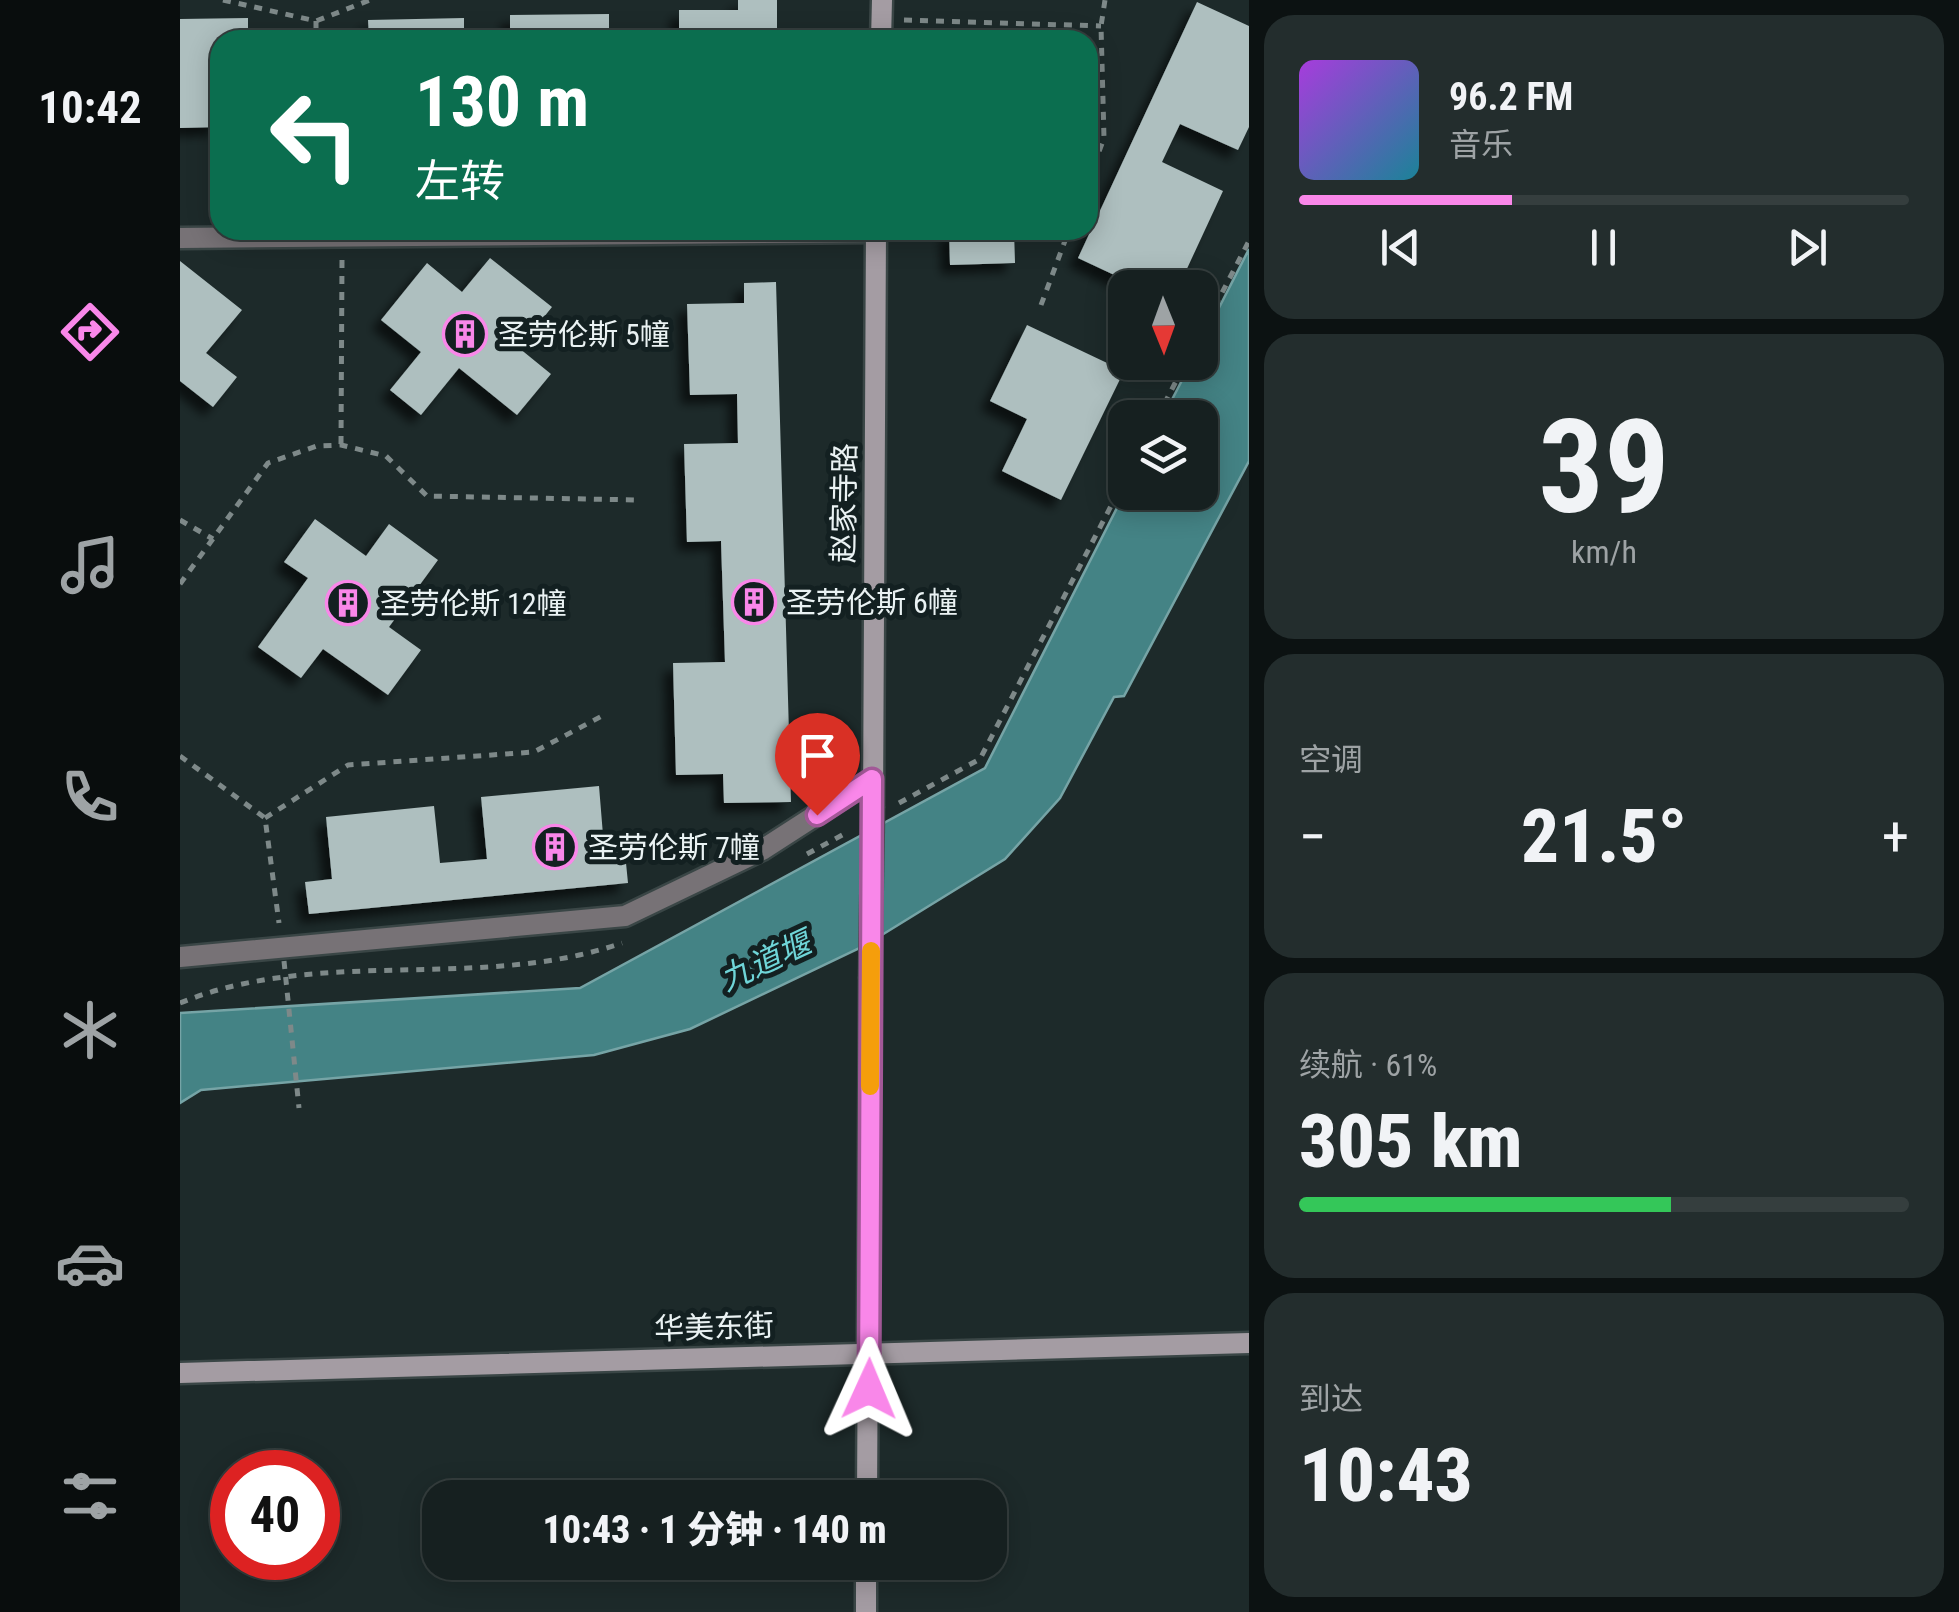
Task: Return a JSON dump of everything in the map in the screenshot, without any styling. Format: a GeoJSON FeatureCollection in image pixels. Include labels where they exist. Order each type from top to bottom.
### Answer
{"type":"FeatureCollection","features":[{"type":"Feature","properties":{"kind":"street"},"geometry":{"type":"LineString","coordinates":[[180,238],[210,238]]}},
{"type":"Feature","properties":{"kind":"street","name":"赵家寺路"},"geometry":{"type":"LineString","coordinates":[[868,1480],[870,979],[880,808],[872,779],[876,240]]}},
{"type":"Feature","properties":{"kind":"street"},"geometry":{"type":"LineString","coordinates":[[180,957],[283,952],[625,916],[762,850],[872,779]]}},
{"type":"Feature","properties":{"kind":"street","name":"华美东街"},"geometry":{"type":"LineString","coordinates":[[180,1373],[1249,1344]]}},
{"type":"Feature","properties":{"kind":"street"},"geometry":{"type":"LineString","coordinates":[[866,1580],[866,1612]]}},
{"type":"Feature","properties":{"kind":"path"},"geometry":{"type":"LineString","coordinates":[[223,0],[316,21],[370,0]]}},
{"type":"Feature","properties":{"kind":"path"},"geometry":{"type":"LineString","coordinates":[[1098,154],[1104,138],[1104,0]]}},
{"type":"Feature","properties":{"kind":"path"},"geometry":{"type":"LineString","coordinates":[[882,20],[1101,26]]}},
{"type":"Feature","properties":{"kind":"path"},"geometry":{"type":"LineString","coordinates":[[316,21],[316,30]]}},
{"type":"Feature","properties":{"kind":"path"},"geometry":{"type":"LineString","coordinates":[[341,444],[342,240]]}},
{"type":"Feature","properties":{"kind":"path"},"geometry":{"type":"LineString","coordinates":[[1041,305],[1065,240]]}},
{"type":"Feature","properties":{"kind":"path"},"geometry":{"type":"LineString","coordinates":[[1218,300],[1249,240]]}},
{"type":"Feature","properties":{"kind":"path"},"geometry":{"type":"LineString","coordinates":[[180,584],[268,463],[317,446],[341,444],[386,456],[427,496],[638,500]]}},
{"type":"Feature","properties":{"kind":"path"},"geometry":{"type":"LineString","coordinates":[[880,808],[980,759],[1109,510]]}},
{"type":"Feature","properties":{"kind":"path"},"geometry":{"type":"LineString","coordinates":[[180,520],[213,540]]}},
{"type":"Feature","properties":{"kind":"path"},"geometry":{"type":"LineString","coordinates":[[266,818],[348,765],[534,752],[602,716]]}},
{"type":"Feature","properties":{"kind":"path"},"geometry":{"type":"LineString","coordinates":[[180,756],[266,818],[299,1108]]}},
{"type":"Feature","properties":{"kind":"path"},"geometry":{"type":"LineString","coordinates":[[804,856],[854,828]]}},
{"type":"Feature","properties":{"kind":"path"},"geometry":{"type":"LineString","coordinates":[[180,1003],[219,987],[296,978],[572,961],[626,942]]}},
{"type":"Feature","properties":{"kind":"water","name":"九道堰"},"geometry":{"type":"Polygon","coordinates":[[[1249,249],[1249,461],[1124,696],[1114,697],[1060,798],[1005,859],[864,946],[690,1029],[594,1055],[201,1090],[180,1103],[180,1013],[580,988],[985,768],[1116,510],[1218,510],[1218,400],[1172,400],[1182,380],[1218,380],[1218,310],[1249,249]]]}},
{"type":"Feature","properties":{"kind":"building"},"geometry":{"type":"Polygon","coordinates":[[[738,0],[777,0],[777,30],[679,30],[679,10],[738,10],[738,0]]]}},
{"type":"Feature","properties":{"kind":"building"},"geometry":{"type":"Polygon","coordinates":[[[1197,2],[1249,26],[1249,127],[1238,150],[1180,124],[1162,162],[1223,191],[1186,270],[1108,272],[1078,258],[1086,240],[1098,240],[1098,215],[1197,2]]]}},
{"type":"Feature","properties":{"kind":"building"},"geometry":{"type":"Polygon","coordinates":[[[609,14],[609,30],[510,30],[510,15],[609,14]]]}},
{"type":"Feature","properties":{"kind":"building"},"geometry":{"type":"Polygon","coordinates":[[[248,18],[248,30],[210,30],[210,127],[180,128],[180,19],[248,18]]]}},
{"type":"Feature","properties":{"kind":"building"},"geometry":{"type":"Polygon","coordinates":[[[464,18],[464,30],[368,30],[368,20],[464,18]]]}},
{"type":"Feature","properties":{"kind":"building"},"geometry":{"type":"Polygon","coordinates":[[[949,240],[1014,240],[1015,263],[950,265],[949,240]]]}},
{"type":"Feature","properties":{"kind":"building","name":"圣劳伦斯 5幢"},"geometry":{"type":"Polygon","coordinates":[[[490,258],[552,307],[519,348],[551,374],[517,415],[459,368],[421,415],[390,390],[421,352],[381,320],[427,263],[462,292],[490,258]]]}},
{"type":"Feature","properties":{"kind":"building"},"geometry":{"type":"Polygon","coordinates":[[[180,261],[242,310],[206,353],[237,377],[213,407],[180,381],[180,261]]]}},
{"type":"Feature","properties":{"kind":"building","name":"圣劳伦斯 6幢"},"geometry":{"type":"Polygon","coordinates":[[[776,282],[791,802],[724,803],[723,774],[676,775],[673,663],[725,662],[721,541],[687,542],[684,444],[738,443],[737,394],[690,395],[687,304],[744,303],[744,283],[776,282]]]}},
{"type":"Feature","properties":{"kind":"building"},"geometry":{"type":"Polygon","coordinates":[[[1027,325],[1108,363],[1108,380],[1120,380],[1061,500],[1002,471],[1027,419],[990,401],[1027,325]]]}},
{"type":"Feature","properties":{"kind":"building","name":"圣劳伦斯 12幢"},"geometry":{"type":"Polygon","coordinates":[[[315,519],[366,556],[389,524],[438,560],[389,627],[421,650],[388,695],[323,649],[301,678],[258,647],[308,578],[284,562],[315,519]]]}},
{"type":"Feature","properties":{"kind":"building","name":"圣劳伦斯 7幢"},"geometry":{"type":"Polygon","coordinates":[[[599,786],[603,835],[623,833],[628,883],[309,914],[305,882],[332,879],[326,817],[434,806],[440,863],[487,859],[481,797],[599,786]]]}},
{"type":"Feature","properties":{"kind":"slow traffic"},"geometry":{"type":"LineString","coordinates":[[870,1086],[871,951]]}},
{"type":"Feature","properties":{"kind":"place","name":"圣劳伦斯 5幢"},"geometry":{"type":"Point","coordinates":[465,334]}},
{"type":"Feature","properties":{"kind":"place","name":"圣劳伦斯 6幢"},"geometry":{"type":"Point","coordinates":[754,602]}},
{"type":"Feature","properties":{"kind":"place","name":"圣劳伦斯 12幢"},"geometry":{"type":"Point","coordinates":[348,603]}},
{"type":"Feature","properties":{"kind":"place","name":"圣劳伦斯 7幢"},"geometry":{"type":"Point","coordinates":[555,847]}},
{"type":"Feature","properties":{"kind":"route"},"geometry":{"type":"LineString","coordinates":[[817,815],[872,779],[869,1389]]}}]}
